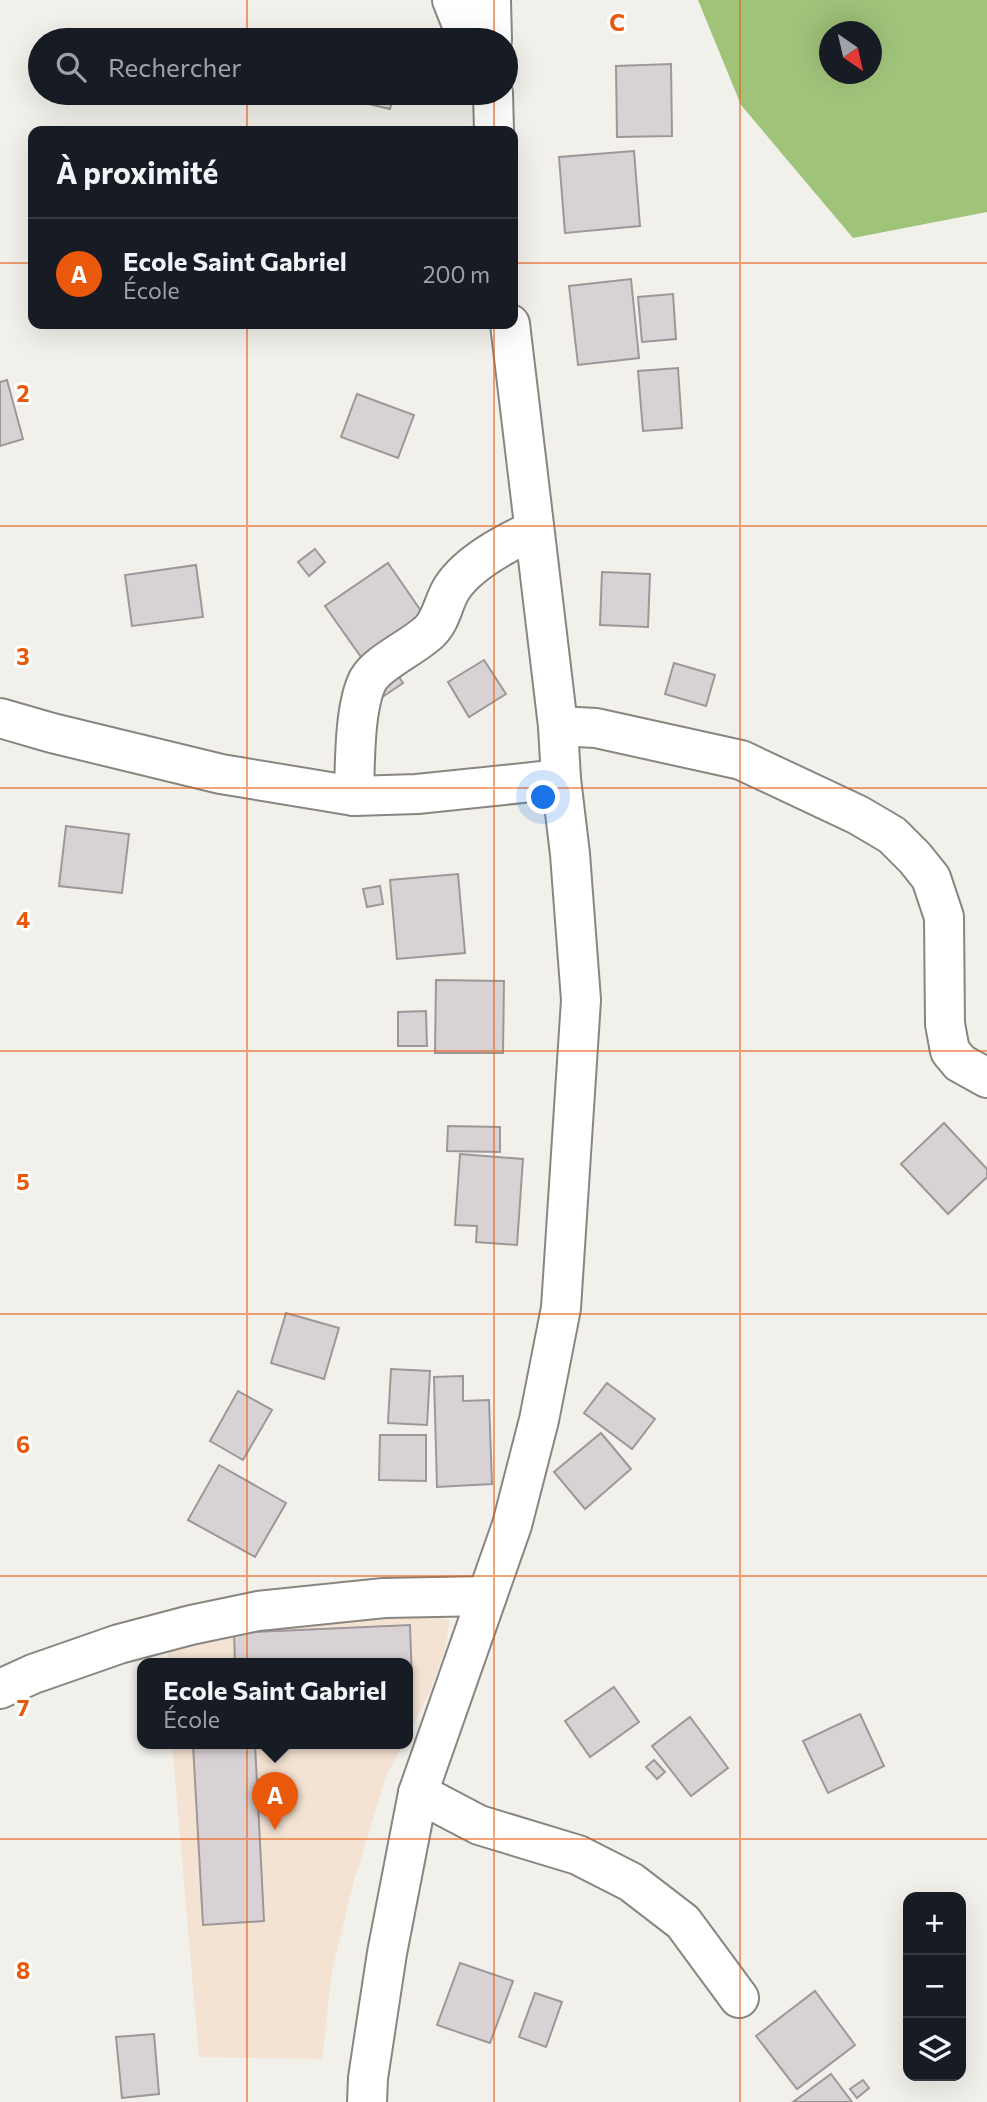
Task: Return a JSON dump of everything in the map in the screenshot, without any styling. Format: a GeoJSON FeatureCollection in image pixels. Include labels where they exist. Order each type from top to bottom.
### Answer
{"type":"FeatureCollection","features":[{"type":"Feature","properties":{"kind":"street"},"geometry":{"type":"LineString","coordinates":[[452,0],[463,28]]}},
{"type":"Feature","properties":{"kind":"street"},"geometry":{"type":"LineString","coordinates":[[491,0],[492,28]]}},
{"type":"Feature","properties":{"kind":"street"},"geometry":{"type":"LineString","coordinates":[[493,105],[494,126]]}},
{"type":"Feature","properties":{"kind":"street"},"geometry":{"type":"LineString","coordinates":[[367,2102],[368,2078],[387,1952],[418,1793],[513,1525],[539,1420],[561,1308],[581,1000],[558,726],[511,329]]}},
{"type":"Feature","properties":{"kind":"street"},"geometry":{"type":"LineString","coordinates":[[354,796],[357,730],[369,678],[378,668],[429,632],[438,621],[452,588],[470,569],[501,545],[534,530]]}},
{"type":"Feature","properties":{"kind":"street"},"geometry":{"type":"LineString","coordinates":[[0,718],[221,774],[354,796],[417,794],[561,779]]}},
{"type":"Feature","properties":{"kind":"street"},"geometry":{"type":"LineString","coordinates":[[558,726],[596,728],[741,760],[858,815],[892,835],[931,878],[944,917],[945,1024],[950,1051],[960,1063],[987,1078]]}},
{"type":"Feature","properties":{"kind":"street"},"geometry":{"type":"LineString","coordinates":[[0,1689],[33,1674],[119,1644],[258,1611],[384,1598],[487,1596]]}},
{"type":"Feature","properties":{"kind":"street"},"geometry":{"type":"LineString","coordinates":[[418,1793],[479,1825],[578,1855],[631,1882],[683,1922],[739,1998]]}},
{"type":"Feature","properties":{"kind":"shaded area"},"geometry":{"type":"Polygon","coordinates":[[[413,1611],[450,1621],[445,1650],[428,1696],[413,1725],[413,1658],[168,1658],[169,1644],[267,1619],[413,1611]]]}},
{"type":"Feature","properties":{"kind":"shaded area"},"geometry":{"type":"Polygon","coordinates":[[[172,1749],[400,1749],[385,1779],[354,1881],[332,1971],[322,2059],[199,2057],[172,1749]]]}},
{"type":"Feature","properties":{"kind":"green space"},"geometry":{"type":"Polygon","coordinates":[[[698,0],[987,0],[987,212],[853,238],[741,105],[698,0]]]}},
{"type":"Feature","properties":{"kind":"building"},"geometry":{"type":"Polygon","coordinates":[[[671,64],[672,136],[617,137],[616,66],[671,64]]]}},
{"type":"Feature","properties":{"kind":"building"},"geometry":{"type":"Polygon","coordinates":[[[373,105],[391,105],[390,109],[373,105]]]}},
{"type":"Feature","properties":{"kind":"building"},"geometry":{"type":"Polygon","coordinates":[[[634,151],[640,226],[565,233],[559,157],[634,151]]]}},
{"type":"Feature","properties":{"kind":"building"},"geometry":{"type":"Polygon","coordinates":[[[631,279],[639,358],[578,365],[569,286],[631,279]]]}},
{"type":"Feature","properties":{"kind":"building"},"geometry":{"type":"Polygon","coordinates":[[[673,294],[676,339],[642,342],[638,297],[673,294]]]}},
{"type":"Feature","properties":{"kind":"building"},"geometry":{"type":"Polygon","coordinates":[[[678,368],[682,428],[643,431],[638,371],[678,368]]]}},
{"type":"Feature","properties":{"kind":"building"},"geometry":{"type":"Polygon","coordinates":[[[7,380],[23,439],[0,446],[0,382],[7,380]]]}},
{"type":"Feature","properties":{"kind":"building"},"geometry":{"type":"Polygon","coordinates":[[[357,394],[414,415],[398,458],[341,437],[357,394]]]}},
{"type":"Feature","properties":{"kind":"building"},"geometry":{"type":"Polygon","coordinates":[[[315,549],[325,562],[309,576],[298,562],[315,549]]]}},
{"type":"Feature","properties":{"kind":"building"},"geometry":{"type":"Polygon","coordinates":[[[388,563],[428,621],[366,664],[325,606],[388,563]]]}},
{"type":"Feature","properties":{"kind":"building"},"geometry":{"type":"Polygon","coordinates":[[[196,565],[203,617],[132,626],[125,575],[196,565]]]}},
{"type":"Feature","properties":{"kind":"building"},"geometry":{"type":"Polygon","coordinates":[[[602,572],[650,574],[648,627],[600,625],[602,572]]]}},
{"type":"Feature","properties":{"kind":"building"},"geometry":{"type":"Polygon","coordinates":[[[484,660],[506,694],[469,717],[448,682],[484,660]]]}},
{"type":"Feature","properties":{"kind":"building"},"geometry":{"type":"Polygon","coordinates":[[[674,663],[715,675],[706,706],[665,694],[674,663]]]}},
{"type":"Feature","properties":{"kind":"building"},"geometry":{"type":"Polygon","coordinates":[[[394,670],[403,683],[381,698],[394,670]]]}},
{"type":"Feature","properties":{"kind":"building"},"geometry":{"type":"Polygon","coordinates":[[[66,826],[129,834],[122,893],[59,886],[66,826]]]}},
{"type":"Feature","properties":{"kind":"building"},"geometry":{"type":"Polygon","coordinates":[[[458,874],[465,953],[397,959],[390,880],[458,874]]]}},
{"type":"Feature","properties":{"kind":"building"},"geometry":{"type":"Polygon","coordinates":[[[380,886],[383,904],[367,907],[363,889],[380,886]]]}},
{"type":"Feature","properties":{"kind":"building"},"geometry":{"type":"Polygon","coordinates":[[[436,980],[504,981],[503,1053],[435,1053],[436,980]]]}},
{"type":"Feature","properties":{"kind":"building"},"geometry":{"type":"Polygon","coordinates":[[[426,1011],[427,1046],[398,1046],[398,1012],[426,1011]]]}},
{"type":"Feature","properties":{"kind":"building"},"geometry":{"type":"Polygon","coordinates":[[[944,1123],[987,1169],[987,1177],[948,1214],[901,1164],[944,1123]]]}},
{"type":"Feature","properties":{"kind":"building"},"geometry":{"type":"Polygon","coordinates":[[[448,1126],[500,1127],[500,1152],[447,1151],[448,1126]]]}},
{"type":"Feature","properties":{"kind":"building"},"geometry":{"type":"Polygon","coordinates":[[[460,1154],[523,1159],[517,1245],[476,1242],[477,1226],[455,1225],[460,1154]]]}},
{"type":"Feature","properties":{"kind":"building"},"geometry":{"type":"Polygon","coordinates":[[[286,1313],[339,1328],[324,1379],[271,1363],[286,1313]]]}},
{"type":"Feature","properties":{"kind":"building"},"geometry":{"type":"Polygon","coordinates":[[[391,1369],[430,1371],[427,1425],[388,1423],[391,1369]]]}},
{"type":"Feature","properties":{"kind":"building"},"geometry":{"type":"Polygon","coordinates":[[[463,1376],[463,1401],[489,1400],[492,1484],[437,1487],[434,1377],[463,1376]]]}},
{"type":"Feature","properties":{"kind":"building"},"geometry":{"type":"Polygon","coordinates":[[[607,1383],[655,1419],[632,1449],[584,1413],[607,1383]]]}},
{"type":"Feature","properties":{"kind":"building"},"geometry":{"type":"Polygon","coordinates":[[[238,1391],[272,1410],[243,1460],[210,1441],[238,1391]]]}},
{"type":"Feature","properties":{"kind":"building"},"geometry":{"type":"Polygon","coordinates":[[[601,1433],[631,1469],[585,1509],[554,1472],[601,1433]]]}},
{"type":"Feature","properties":{"kind":"building"},"geometry":{"type":"Polygon","coordinates":[[[380,1435],[426,1435],[426,1481],[379,1480],[380,1435]]]}},
{"type":"Feature","properties":{"kind":"building"},"geometry":{"type":"Polygon","coordinates":[[[219,1465],[286,1503],[255,1557],[188,1520],[219,1465]]]}},
{"type":"Feature","properties":{"kind":"building"},"geometry":{"type":"Polygon","coordinates":[[[410,1625],[411,1658],[235,1658],[234,1633],[410,1625]]]}},
{"type":"Feature","properties":{"kind":"building"},"geometry":{"type":"Polygon","coordinates":[[[614,1687],[639,1722],[590,1757],[565,1721],[614,1687]]]}},
{"type":"Feature","properties":{"kind":"building"},"geometry":{"type":"Polygon","coordinates":[[[860,1714],[884,1766],[828,1793],[803,1741],[860,1714]]]}},
{"type":"Feature","properties":{"kind":"building"},"geometry":{"type":"Polygon","coordinates":[[[690,1717],[728,1768],[691,1796],[652,1746],[690,1717]]]}},
{"type":"Feature","properties":{"kind":"building"},"geometry":{"type":"Polygon","coordinates":[[[193,1749],[255,1749],[264,1921],[203,1925],[193,1749]]]}},
{"type":"Feature","properties":{"kind":"building"},"geometry":{"type":"Polygon","coordinates":[[[654,1760],[665,1772],[657,1779],[646,1767],[654,1760]]]}},
{"type":"Feature","properties":{"kind":"building"},"geometry":{"type":"Polygon","coordinates":[[[460,1963],[513,1981],[490,2043],[437,2025],[460,1963]]]}},
{"type":"Feature","properties":{"kind":"building"},"geometry":{"type":"Polygon","coordinates":[[[815,1991],[855,2045],[797,2089],[756,2036],[815,1991]]]}},
{"type":"Feature","properties":{"kind":"building"},"geometry":{"type":"Polygon","coordinates":[[[535,1993],[562,2002],[546,2047],[519,2037],[535,1993]]]}},
{"type":"Feature","properties":{"kind":"building"},"geometry":{"type":"Polygon","coordinates":[[[154,2034],[159,2094],[122,2098],[116,2037],[154,2034]]]}},
{"type":"Feature","properties":{"kind":"building"},"geometry":{"type":"Polygon","coordinates":[[[831,2074],[852,2102],[793,2102],[831,2074]]]}},
{"type":"Feature","properties":{"kind":"building"},"geometry":{"type":"Polygon","coordinates":[[[863,2080],[869,2088],[857,2098],[850,2089],[863,2080]]]}},
{"type":"Feature","properties":{"kind":"place","name":"Ecole Saint Gabriel"},"geometry":{"type":"Point","coordinates":[275,1830]}}]}
